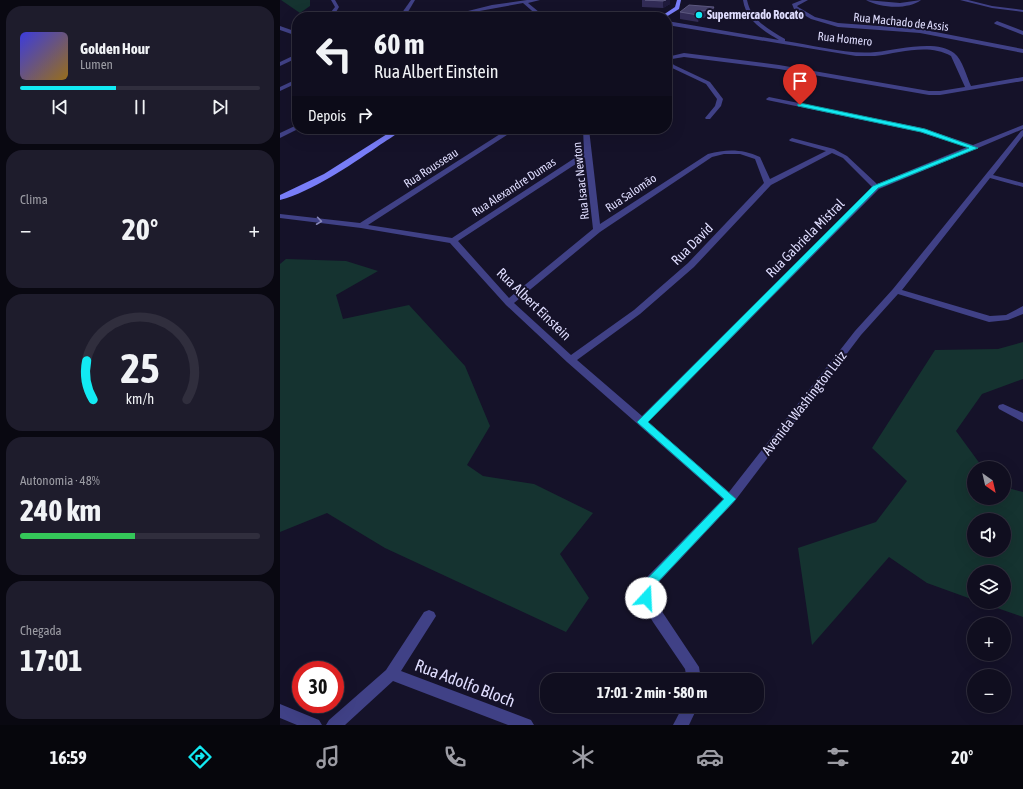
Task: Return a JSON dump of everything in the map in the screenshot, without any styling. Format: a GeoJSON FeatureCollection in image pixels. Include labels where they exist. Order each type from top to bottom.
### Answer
{"type":"FeatureCollection","features":[{"type":"Feature","properties":{"kind":"main road"},"geometry":{"type":"LineString","coordinates":[[671,12],[677,8],[679,0]]}},
{"type":"Feature","properties":{"kind":"main road"},"geometry":{"type":"LineString","coordinates":[[280,198],[323,178],[350,163],[392,134]]}},
{"type":"Feature","properties":{"kind":"street"},"geometry":{"type":"LineString","coordinates":[[333,0],[337,6],[333,12]]}},
{"type":"Feature","properties":{"kind":"street"},"geometry":{"type":"LineString","coordinates":[[405,12],[413,0]]}},
{"type":"Feature","properties":{"kind":"street"},"geometry":{"type":"LineString","coordinates":[[471,12],[470,11],[478,8],[538,0]]}},
{"type":"Feature","properties":{"kind":"street"},"geometry":{"type":"LineString","coordinates":[[745,0],[749,14],[757,22],[786,42]]}},
{"type":"Feature","properties":{"kind":"street","name":"Rua Machado de Assis"},"geometry":{"type":"LineString","coordinates":[[806,0],[794,6],[804,13],[827,23],[853,27],[920,32],[1023,51]]}},
{"type":"Feature","properties":{"kind":"street"},"geometry":{"type":"LineString","coordinates":[[868,0],[900,4],[914,3],[919,0]]}},
{"type":"Feature","properties":{"kind":"street"},"geometry":{"type":"LineString","coordinates":[[962,0],[980,5],[1023,11]]}},
{"type":"Feature","properties":{"kind":"street"},"geometry":{"type":"LineString","coordinates":[[524,2],[536,12]]}},
{"type":"Feature","properties":{"kind":"street"},"geometry":{"type":"LineString","coordinates":[[997,23],[1023,33]]}},
{"type":"Feature","properties":{"kind":"street","name":"Rua Homero"},"geometry":{"type":"LineString","coordinates":[[672,24],[856,54],[875,54],[911,48],[940,50],[951,54],[955,58],[969,88]]}},
{"type":"Feature","properties":{"kind":"street"},"geometry":{"type":"LineString","coordinates":[[280,28],[292,32]]}},
{"type":"Feature","properties":{"kind":"street"},"geometry":{"type":"LineString","coordinates":[[672,58],[684,55],[779,67],[929,93],[940,93],[1023,79]]}},
{"type":"Feature","properties":{"kind":"street"},"geometry":{"type":"LineString","coordinates":[[280,64],[292,58]]}},
{"type":"Feature","properties":{"kind":"street"},"geometry":{"type":"LineString","coordinates":[[672,66],[708,83],[720,99],[718,106],[708,118]]}},
{"type":"Feature","properties":{"kind":"street"},"geometry":{"type":"LineString","coordinates":[[280,89],[292,83]]}},
{"type":"Feature","properties":{"kind":"street"},"geometry":{"type":"LineString","coordinates":[[769,99],[922,130],[975,148]]}},
{"type":"Feature","properties":{"kind":"street","name":"Rua Gabriela Mistral"},"geometry":{"type":"LineString","coordinates":[[642,422],[876,187],[975,148],[1023,127]]}},
{"type":"Feature","properties":{"kind":"street"},"geometry":{"type":"LineString","coordinates":[[280,136],[292,130]]}},
{"type":"Feature","properties":{"kind":"street","name":"Avenida Washington Luiz"},"geometry":{"type":"LineString","coordinates":[[693,673],[692,667],[646,598],[650,583],[730,499],[858,333],[896,291],[1023,132]]}},
{"type":"Feature","properties":{"kind":"street","name":"Rua Rousseau"},"geometry":{"type":"LineString","coordinates":[[361,226],[505,134]]}},
{"type":"Feature","properties":{"kind":"street","name":"Rua Isaac Newton"},"geometry":{"type":"LineString","coordinates":[[586,134],[597,230]]}},
{"type":"Feature","properties":{"kind":"street"},"geometry":{"type":"LineString","coordinates":[[792,140],[832,150],[845,157],[855,165],[876,187]]}},
{"type":"Feature","properties":{"kind":"street","name":"Rua David"},"geometry":{"type":"LineString","coordinates":[[571,360],[637,312],[692,265],[768,183],[832,150]]}},
{"type":"Feature","properties":{"kind":"street","name":"Rua Salomão"},"geometry":{"type":"LineString","coordinates":[[509,303],[597,230],[710,155],[729,151],[746,153],[758,158],[768,183]]}},
{"type":"Feature","properties":{"kind":"street","name":"Rua Alexandre Dumas"},"geometry":{"type":"LineString","coordinates":[[453,241],[588,154]]}},
{"type":"Feature","properties":{"kind":"street"},"geometry":{"type":"LineString","coordinates":[[989,176],[1023,185]]}},
{"type":"Feature","properties":{"kind":"street"},"geometry":{"type":"LineString","coordinates":[[280,216],[361,226],[453,241]]}},
{"type":"Feature","properties":{"kind":"street","name":"Rua Albert Einstein"},"geometry":{"type":"LineString","coordinates":[[453,241],[509,303],[571,360],[730,499]]}},
{"type":"Feature","properties":{"kind":"street"},"geometry":{"type":"LineString","coordinates":[[896,291],[989,319],[1005,319],[1017,314],[1023,309]]}},
{"type":"Feature","properties":{"kind":"street"},"geometry":{"type":"LineString","coordinates":[[1003,407],[1023,418]]}},
{"type":"Feature","properties":{"kind":"street"},"geometry":{"type":"LineString","coordinates":[[334,725],[391,674],[429,616]]}},
{"type":"Feature","properties":{"kind":"street","name":"Rua Adolfo Bloch"},"geometry":{"type":"LineString","coordinates":[[391,674],[526,725]]}},
{"type":"Feature","properties":{"kind":"street"},"geometry":{"type":"LineString","coordinates":[[280,711],[314,725]]}},
{"type":"Feature","properties":{"kind":"street"},"geometry":{"type":"LineString","coordinates":[[681,725],[687,713]]}},
{"type":"Feature","properties":{"kind":"green space"},"geometry":{"type":"Polygon","coordinates":[[[281,0],[310,0],[310,6],[301,12],[299,12],[281,0]]]}},
{"type":"Feature","properties":{"kind":"green space"},"geometry":{"type":"Polygon","coordinates":[[[286,259],[346,261],[378,271],[336,295],[343,319],[409,305],[465,366],[490,426],[467,465],[483,476],[534,484],[593,513],[560,554],[589,598],[566,632],[385,548],[327,513],[280,532],[280,264],[286,259]]]}},
{"type":"Feature","properties":{"kind":"green space"},"geometry":{"type":"Polygon","coordinates":[[[1023,342],[1023,379],[982,394],[956,431],[978,461],[967,461],[967,505],[1011,505],[1011,489],[1023,492],[1023,617],[1000,609],[1011,609],[1011,565],[967,565],[967,597],[927,583],[889,557],[812,645],[798,548],[876,522],[907,481],[872,448],[935,350],[998,349],[1023,342]]]}},
{"type":"Feature","properties":{"kind":"building"},"geometry":{"type":"Polygon","coordinates":[[[645,0],[666,0],[663,1],[645,0]]]}},
{"type":"Feature","properties":{"kind":"building"},"geometry":{"type":"Polygon","coordinates":[[[689,5],[714,7],[712,10],[701,11],[698,15],[680,12],[689,5]]]}},
{"type":"Feature","properties":{"kind":"place","name":"Supermercado Rocato"},"geometry":{"type":"Point","coordinates":[699,15]}},
{"type":"Feature","properties":{"kind":"route"},"geometry":{"type":"LineString","coordinates":[[646,598],[650,583],[730,499],[642,422],[876,187],[975,148],[922,130],[800,105]]}}]}
